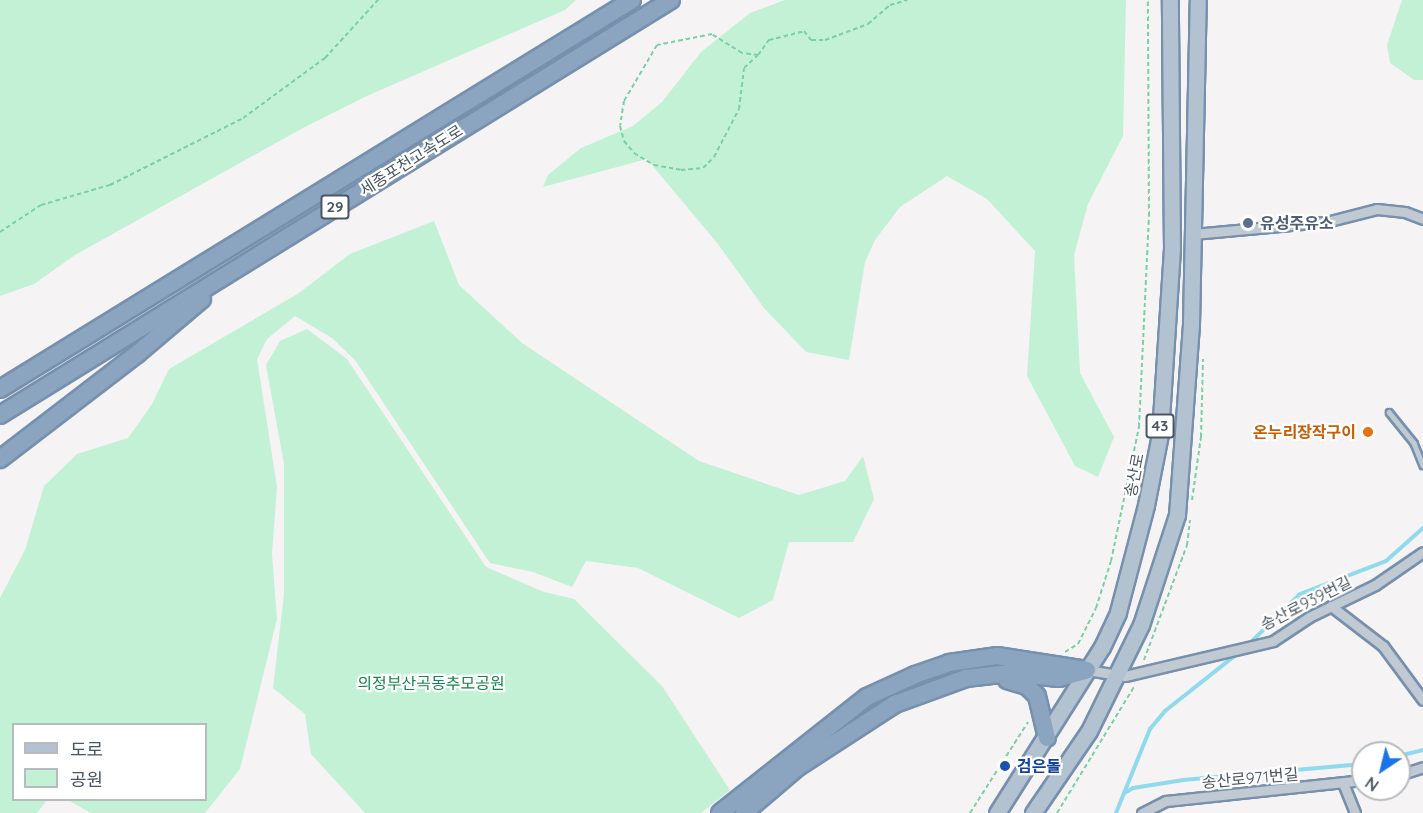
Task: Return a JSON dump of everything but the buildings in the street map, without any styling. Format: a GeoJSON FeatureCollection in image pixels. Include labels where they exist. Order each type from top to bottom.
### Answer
{"type":"FeatureCollection","features":[{"type":"Feature","properties":{"kind":"highway","name":"세종포천고속도로"},"geometry":{"type":"LineString","coordinates":[[0,389],[632,0]]}},
{"type":"Feature","properties":{"kind":"highway","name":"세종포천고속도로"},"geometry":{"type":"LineString","coordinates":[[0,415],[671,0]]}},
{"type":"Feature","properties":{"kind":"highway"},"geometry":{"type":"LineString","coordinates":[[0,459],[137,354],[246,261]]}},
{"type":"Feature","properties":{"kind":"highway"},"geometry":{"type":"LineString","coordinates":[[720,813],[867,697],[915,675],[949,663],[997,656],[1062,664],[1087,670]]}},
{"type":"Feature","properties":{"kind":"highway"},"geometry":{"type":"LineString","coordinates":[[744,813],[798,767],[895,704],[973,678],[1010,673],[1059,678],[1087,670]]}},
{"type":"Feature","properties":{"kind":"highway"},"geometry":{"type":"LineString","coordinates":[[973,678],[1027,686],[1041,707],[1047,738]]}},
{"type":"Feature","properties":{"kind":"main road","name":"송산로"},"geometry":{"type":"LineString","coordinates":[[998,813],[1047,738],[1118,612],[1146,505],[1160,434],[1172,248],[1170,0]]}},
{"type":"Feature","properties":{"kind":"main road","name":"43"},"geometry":{"type":"LineString","coordinates":[[1033,813],[1089,731],[1141,625],[1177,515],[1191,324],[1198,0]]}},
{"type":"Feature","properties":{"kind":"street"},"geometry":{"type":"LineString","coordinates":[[1193,234],[1326,222],[1377,209],[1405,212],[1423,219]]}},
{"type":"Feature","properties":{"kind":"street","name":"송산로939번길"},"geometry":{"type":"LineString","coordinates":[[1087,670],[1117,674],[1268,642],[1331,606],[1375,585],[1423,552]]}},
{"type":"Feature","properties":{"kind":"street"},"geometry":{"type":"LineString","coordinates":[[1331,606],[1383,646],[1423,700]]}},
{"type":"Feature","properties":{"kind":"street","name":"송산로971번길"},"geometry":{"type":"LineString","coordinates":[[1142,813],[1166,801],[1351,782]]}},
{"type":"Feature","properties":{"kind":"street"},"geometry":{"type":"LineString","coordinates":[[1343,783],[1355,813]]}},
{"type":"Feature","properties":{"kind":"lane"},"geometry":{"type":"LineString","coordinates":[[1389,412],[1414,443],[1423,465]]}},
{"type":"Feature","properties":{"kind":"path"},"geometry":{"type":"LineString","coordinates":[[0,232],[41,205],[110,185],[243,118],[325,58],[378,0]]}},
{"type":"Feature","properties":{"kind":"path"},"geometry":{"type":"LineString","coordinates":[[758,55],[742,53],[712,34],[657,45],[624,101],[620,126],[624,141],[634,153],[654,165],[681,170],[702,168],[714,157],[739,109],[744,68],[758,55],[769,40],[804,31],[811,40],[825,40],[868,24],[890,4],[907,0]]}},
{"type":"Feature","properties":{"kind":"path"},"geometry":{"type":"LineString","coordinates":[[1062,664],[1064,652],[1078,644],[1096,608],[1111,561],[1139,427],[1149,216],[1148,0]]}},
{"type":"Feature","properties":{"kind":"path"},"geometry":{"type":"LineString","coordinates":[[970,813],[1041,707]]}},
{"type":"Feature","properties":{"kind":"green space"},"geometry":{"type":"Polygon","coordinates":[[[0,0],[576,0],[565,10],[369,95],[301,129],[75,255],[34,284],[0,296],[0,0]]]}},
{"type":"Feature","properties":{"kind":"green space"},"geometry":{"type":"Polygon","coordinates":[[[785,0],[1126,0],[1123,136],[1088,204],[1074,255],[1080,373],[1114,437],[1098,477],[1075,466],[1027,376],[1035,251],[987,199],[947,176],[900,207],[875,240],[865,262],[849,360],[806,352],[764,308],[718,244],[647,159],[543,187],[548,175],[581,148],[633,126],[662,102],[701,52],[750,13],[785,0]]]}},
{"type":"Feature","properties":{"kind":"green space"},"geometry":{"type":"Polygon","coordinates":[[[1402,0],[1423,0],[1423,80],[1414,80],[1390,63],[1387,45],[1402,0]]]}},
{"type":"Feature","properties":{"kind":"green space"},"geometry":{"type":"Polygon","coordinates":[[[434,221],[459,285],[522,343],[699,461],[799,495],[845,481],[863,456],[874,499],[853,542],[789,542],[773,600],[739,618],[638,568],[586,561],[572,587],[533,572],[490,563],[355,360],[332,338],[295,316],[267,339],[257,359],[277,487],[272,554],[277,619],[240,769],[205,813],[91,813],[70,801],[207,801],[207,723],[12,723],[12,801],[46,801],[37,813],[0,813],[0,598],[25,550],[44,486],[77,454],[128,438],[152,404],[169,369],[299,293],[350,254],[434,221]]]}},
{"type":"Feature","properties":{"kind":"green space","name":"의정부산곡동추모공원"},"geometry":{"type":"Polygon","coordinates":[[[307,329],[347,359],[486,567],[544,592],[574,599],[662,686],[730,790],[701,813],[365,813],[311,754],[305,714],[273,688],[284,594],[284,464],[266,365],[280,341],[307,329]]]}},
{"type":"Feature","properties":{"kind":"waterway"},"geometry":{"type":"LineString","coordinates":[[1250,643],[1300,594],[1386,561],[1423,528]]}},
{"type":"Feature","properties":{"kind":"waterway"},"geometry":{"type":"LineString","coordinates":[[1116,813],[1150,729],[1165,711],[1242,650]]}},
{"type":"Feature","properties":{"kind":"waterway"},"geometry":{"type":"LineString","coordinates":[[1411,753],[1423,750]]}},
{"type":"Feature","properties":{"kind":"waterway"},"geometry":{"type":"LineString","coordinates":[[1124,793],[1133,788],[1183,780],[1351,765]]}},
{"type":"Feature","properties":{"kind":"place","name":"유성주유소"},"geometry":{"type":"Point","coordinates":[1248,223]}},
{"type":"Feature","properties":{"kind":"place","name":"온누리장작구이"},"geometry":{"type":"Point","coordinates":[1368,432]}},
{"type":"Feature","properties":{"kind":"place","name":"검은돌"},"geometry":{"type":"Point","coordinates":[1005,766]}}]}
